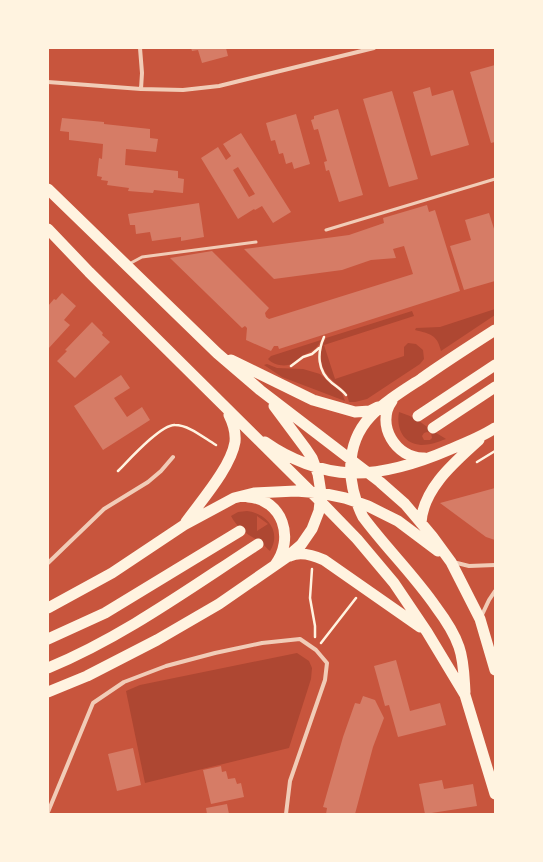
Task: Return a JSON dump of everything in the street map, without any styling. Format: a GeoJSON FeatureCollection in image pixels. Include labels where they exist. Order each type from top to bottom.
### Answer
{"type":"FeatureCollection","features":[{"type":"Feature","properties":{"kind":"highway"},"geometry":{"type":"LineString","coordinates":[[48,189],[217,353],[260,390],[391,491],[421,523],[451,562],[480,619],[495,670]]}},
{"type":"Feature","properties":{"kind":"highway"},"geometry":{"type":"LineString","coordinates":[[48,229],[242,425],[317,495],[394,584],[427,632],[465,695]]}},
{"type":"Feature","properties":{"kind":"highway"},"geometry":{"type":"LineString","coordinates":[[217,353],[313,400],[355,412],[370,411],[393,398],[495,330]]}},
{"type":"Feature","properties":{"kind":"highway"},"geometry":{"type":"LineString","coordinates":[[418,416],[495,365]]}},
{"type":"Feature","properties":{"kind":"highway"},"geometry":{"type":"LineString","coordinates":[[433,428],[495,387]]}},
{"type":"Feature","properties":{"kind":"highway"},"geometry":{"type":"LineString","coordinates":[[48,692],[87,676],[157,640],[219,604],[272,568],[301,545],[312,529],[318,515],[318,474],[316,466],[297,435],[260,390]]}},
{"type":"Feature","properties":{"kind":"highway"},"geometry":{"type":"LineString","coordinates":[[393,398],[385,417],[386,426],[392,440],[402,451],[414,458],[432,457]]}},
{"type":"Feature","properties":{"kind":"highway"},"geometry":{"type":"LineString","coordinates":[[393,398],[364,424],[358,435],[351,460],[350,473],[352,488],[356,502],[369,526],[422,587],[446,620],[459,647],[464,676],[465,695],[495,794]]}},
{"type":"Feature","properties":{"kind":"highway"},"geometry":{"type":"LineString","coordinates":[[184,525],[222,473],[235,443],[235,430],[231,418],[224,406]]}},
{"type":"Feature","properties":{"kind":"highway"},"geometry":{"type":"LineString","coordinates":[[242,425],[275,448],[316,466],[350,473],[368,472],[404,465],[432,457],[485,435]]}},
{"type":"Feature","properties":{"kind":"highway"},"geometry":{"type":"LineString","coordinates":[[421,523],[425,503],[440,480],[460,458],[495,428]]}},
{"type":"Feature","properties":{"kind":"highway"},"geometry":{"type":"LineString","coordinates":[[48,608],[112,573],[184,525],[229,501],[247,494],[269,491],[296,491],[345,498],[356,502],[398,521],[451,562]]}},
{"type":"Feature","properties":{"kind":"highway"},"geometry":{"type":"LineString","coordinates":[[229,501],[247,497],[257,498],[271,507],[280,517],[286,534],[285,543],[279,559],[272,568]]}},
{"type":"Feature","properties":{"kind":"highway"},"geometry":{"type":"LineString","coordinates":[[48,639],[105,613],[240,531]]}},
{"type":"Feature","properties":{"kind":"highway"},"geometry":{"type":"LineString","coordinates":[[48,668],[72,658],[123,631],[258,544]]}},
{"type":"Feature","properties":{"kind":"highway"},"geometry":{"type":"LineString","coordinates":[[287,557],[296,554],[307,554],[324,560],[427,632]]}},
{"type":"Feature","properties":{"kind":"street"},"geometry":{"type":"LineString","coordinates":[[140,48],[142,73],[141,89]]}},
{"type":"Feature","properties":{"kind":"street"},"geometry":{"type":"LineString","coordinates":[[48,82],[141,89],[183,90],[219,86],[374,48]]}},
{"type":"Feature","properties":{"kind":"street"},"geometry":{"type":"LineString","coordinates":[[48,563],[104,509],[148,482],[173,458]]}},
{"type":"Feature","properties":{"kind":"street"},"geometry":{"type":"LineString","coordinates":[[451,562],[469,566],[495,565]]}},
{"type":"Feature","properties":{"kind":"street"},"geometry":{"type":"LineString","coordinates":[[480,619],[488,600],[495,591]]}},
{"type":"Feature","properties":{"kind":"street"},"geometry":{"type":"LineString","coordinates":[[48,812],[92,703],[124,682],[166,666],[262,643],[300,639],[316,650],[327,663],[325,680],[290,781],[286,814]]}},
{"type":"Feature","properties":{"kind":"lane"},"geometry":{"type":"LineString","coordinates":[[326,230],[495,179]]}},
{"type":"Feature","properties":{"kind":"lane"},"geometry":{"type":"LineString","coordinates":[[126,265],[142,257],[256,242]]}},
{"type":"Feature","properties":{"kind":"path"},"geometry":{"type":"LineString","coordinates":[[324,337],[320,347],[319,362],[323,372],[329,380],[344,392],[348,402]]}},
{"type":"Feature","properties":{"kind":"path"},"geometry":{"type":"LineString","coordinates":[[291,366],[304,357],[312,354],[320,347]]}},
{"type":"Feature","properties":{"kind":"path"},"geometry":{"type":"LineString","coordinates":[[118,471],[156,435],[171,425],[181,426],[216,445]]}},
{"type":"Feature","properties":{"kind":"path"},"geometry":{"type":"LineString","coordinates":[[312,567],[310,598],[315,626],[316,650]]}},
{"type":"Feature","properties":{"kind":"path"},"geometry":{"type":"LineString","coordinates":[[316,650],[358,596]]}},
{"type":"Feature","properties":{"kind":"shaded area"},"geometry":{"type":"Polygon","coordinates":[[[495,309],[495,315],[441,351],[435,338],[415,330],[416,328],[440,327],[495,309]]]}},
{"type":"Feature","properties":{"kind":"shaded area"},"geometry":{"type":"Polygon","coordinates":[[[412,311],[414,316],[324,345],[335,379],[404,356],[404,347],[408,343],[416,344],[423,350],[424,359],[420,364],[367,399],[349,402],[344,391],[326,374],[322,364],[321,353],[323,343],[326,338],[412,311]]]}},
{"type":"Feature","properties":{"kind":"shaded area"},"geometry":{"type":"Polygon","coordinates":[[[321,340],[316,348],[292,364],[279,365],[268,359],[271,356],[321,340]]]}},
{"type":"Feature","properties":{"kind":"shaded area"},"geometry":{"type":"Polygon","coordinates":[[[267,364],[277,368],[303,369],[320,374],[342,393],[345,401],[282,377],[264,365],[267,364]]]}},
{"type":"Feature","properties":{"kind":"shaded area"},"geometry":{"type":"Polygon","coordinates":[[[399,412],[409,416],[446,439],[424,445],[410,442],[402,434],[398,418],[399,412]],[[424,433],[422,436],[424,440],[430,440],[432,438],[431,433],[424,433]]]}},
{"type":"Feature","properties":{"kind":"shaded area"},"geometry":{"type":"Polygon","coordinates":[[[247,511],[261,515],[266,520],[273,531],[274,537],[270,551],[262,543],[240,528],[231,516],[238,512],[247,511]],[[257,516],[257,531],[268,524],[257,516]]]}},
{"type":"Feature","properties":{"kind":"shaded area"},"geometry":{"type":"Polygon","coordinates":[[[297,653],[309,661],[312,668],[311,679],[289,748],[145,783],[126,691],[140,685],[297,653]]]}},
{"type":"Feature","properties":{"kind":"building"},"geometry":{"type":"Polygon","coordinates":[[[191,48],[226,48],[228,56],[202,63],[198,50],[192,51],[191,48]]]}},
{"type":"Feature","properties":{"kind":"building"},"geometry":{"type":"Polygon","coordinates":[[[495,65],[495,142],[491,143],[470,72],[495,65]]]}},
{"type":"Feature","properties":{"kind":"building"},"geometry":{"type":"Polygon","coordinates":[[[430,87],[432,96],[453,90],[469,145],[431,156],[413,92],[430,87]]]}},
{"type":"Feature","properties":{"kind":"building"},"geometry":{"type":"Polygon","coordinates":[[[392,91],[418,179],[389,187],[363,99],[392,91]]]}},
{"type":"Feature","properties":{"kind":"building"},"geometry":{"type":"Polygon","coordinates":[[[338,109],[363,195],[339,202],[329,170],[326,171],[324,162],[327,161],[318,129],[314,130],[311,120],[314,119],[314,116],[338,109]]]}},
{"type":"Feature","properties":{"kind":"building"},"geometry":{"type":"Polygon","coordinates":[[[296,114],[310,164],[294,169],[292,162],[286,164],[283,153],[279,154],[275,140],[271,141],[266,123],[296,114]]]}},
{"type":"Feature","properties":{"kind":"building"},"geometry":{"type":"Polygon","coordinates":[[[62,118],[104,122],[104,124],[150,129],[150,138],[158,139],[156,152],[126,149],[125,165],[178,171],[178,178],[184,179],[183,193],[154,190],[153,193],[128,191],[129,188],[107,185],[108,181],[101,180],[102,177],[97,176],[99,158],[102,159],[103,144],[69,140],[69,132],[60,131],[62,118]]]}},
{"type":"Feature","properties":{"kind":"building"},"geometry":{"type":"Polygon","coordinates":[[[241,133],[291,212],[273,223],[262,206],[238,219],[201,158],[218,147],[226,160],[231,156],[223,144],[241,133]],[[238,167],[233,170],[249,197],[255,194],[238,167]]]}},
{"type":"Feature","properties":{"kind":"building"},"geometry":{"type":"Polygon","coordinates":[[[199,203],[204,237],[181,241],[181,237],[152,241],[150,232],[136,234],[135,225],[130,225],[128,214],[199,203]]]}},
{"type":"Feature","properties":{"kind":"building"},"geometry":{"type":"Polygon","coordinates":[[[427,205],[429,212],[435,210],[460,291],[279,349],[278,346],[274,346],[271,351],[246,340],[247,328],[245,326],[242,328],[170,258],[212,251],[269,308],[265,313],[266,317],[269,319],[413,274],[404,246],[393,249],[396,258],[371,260],[342,270],[274,279],[244,249],[349,235],[384,223],[383,218],[427,205]]]}},
{"type":"Feature","properties":{"kind":"building"},"geometry":{"type":"Polygon","coordinates":[[[489,213],[495,232],[495,281],[464,290],[450,246],[471,240],[465,220],[489,213]]]}},
{"type":"Feature","properties":{"kind":"building"},"geometry":{"type":"Polygon","coordinates":[[[62,293],[76,306],[64,320],[70,325],[48,349],[48,306],[62,293]]]}},
{"type":"Feature","properties":{"kind":"building"},"geometry":{"type":"Polygon","coordinates":[[[92,322],[103,333],[102,335],[110,342],[75,378],[57,361],[67,351],[65,350],[92,322]]]}},
{"type":"Feature","properties":{"kind":"building"},"geometry":{"type":"Polygon","coordinates":[[[121,375],[130,388],[114,398],[127,417],[142,407],[150,420],[103,450],[74,406],[121,375]]]}},
{"type":"Feature","properties":{"kind":"building"},"geometry":{"type":"Polygon","coordinates":[[[495,488],[495,540],[486,537],[440,503],[495,488]]]}},
{"type":"Feature","properties":{"kind":"building"},"geometry":{"type":"Polygon","coordinates":[[[396,660],[410,711],[440,703],[446,725],[398,737],[389,705],[385,706],[374,666],[396,660]]]}},
{"type":"Feature","properties":{"kind":"building"},"geometry":{"type":"Polygon","coordinates":[[[363,696],[375,700],[384,718],[373,747],[355,814],[326,814],[327,808],[323,807],[343,737],[355,703],[360,704],[363,696]]]}},
{"type":"Feature","properties":{"kind":"building"},"geometry":{"type":"Polygon","coordinates":[[[133,748],[141,785],[117,791],[108,754],[133,748]]]}},
{"type":"Feature","properties":{"kind":"building"},"geometry":{"type":"Polygon","coordinates":[[[221,766],[222,772],[226,771],[228,779],[235,778],[237,784],[241,783],[244,797],[211,804],[203,770],[221,766]]]}},
{"type":"Feature","properties":{"kind":"building"},"geometry":{"type":"Polygon","coordinates":[[[442,780],[444,789],[473,784],[477,806],[425,814],[419,784],[442,780]]]}},
{"type":"Feature","properties":{"kind":"building"},"geometry":{"type":"Polygon","coordinates":[[[227,804],[229,814],[207,814],[206,808],[227,804]]]}}]}
